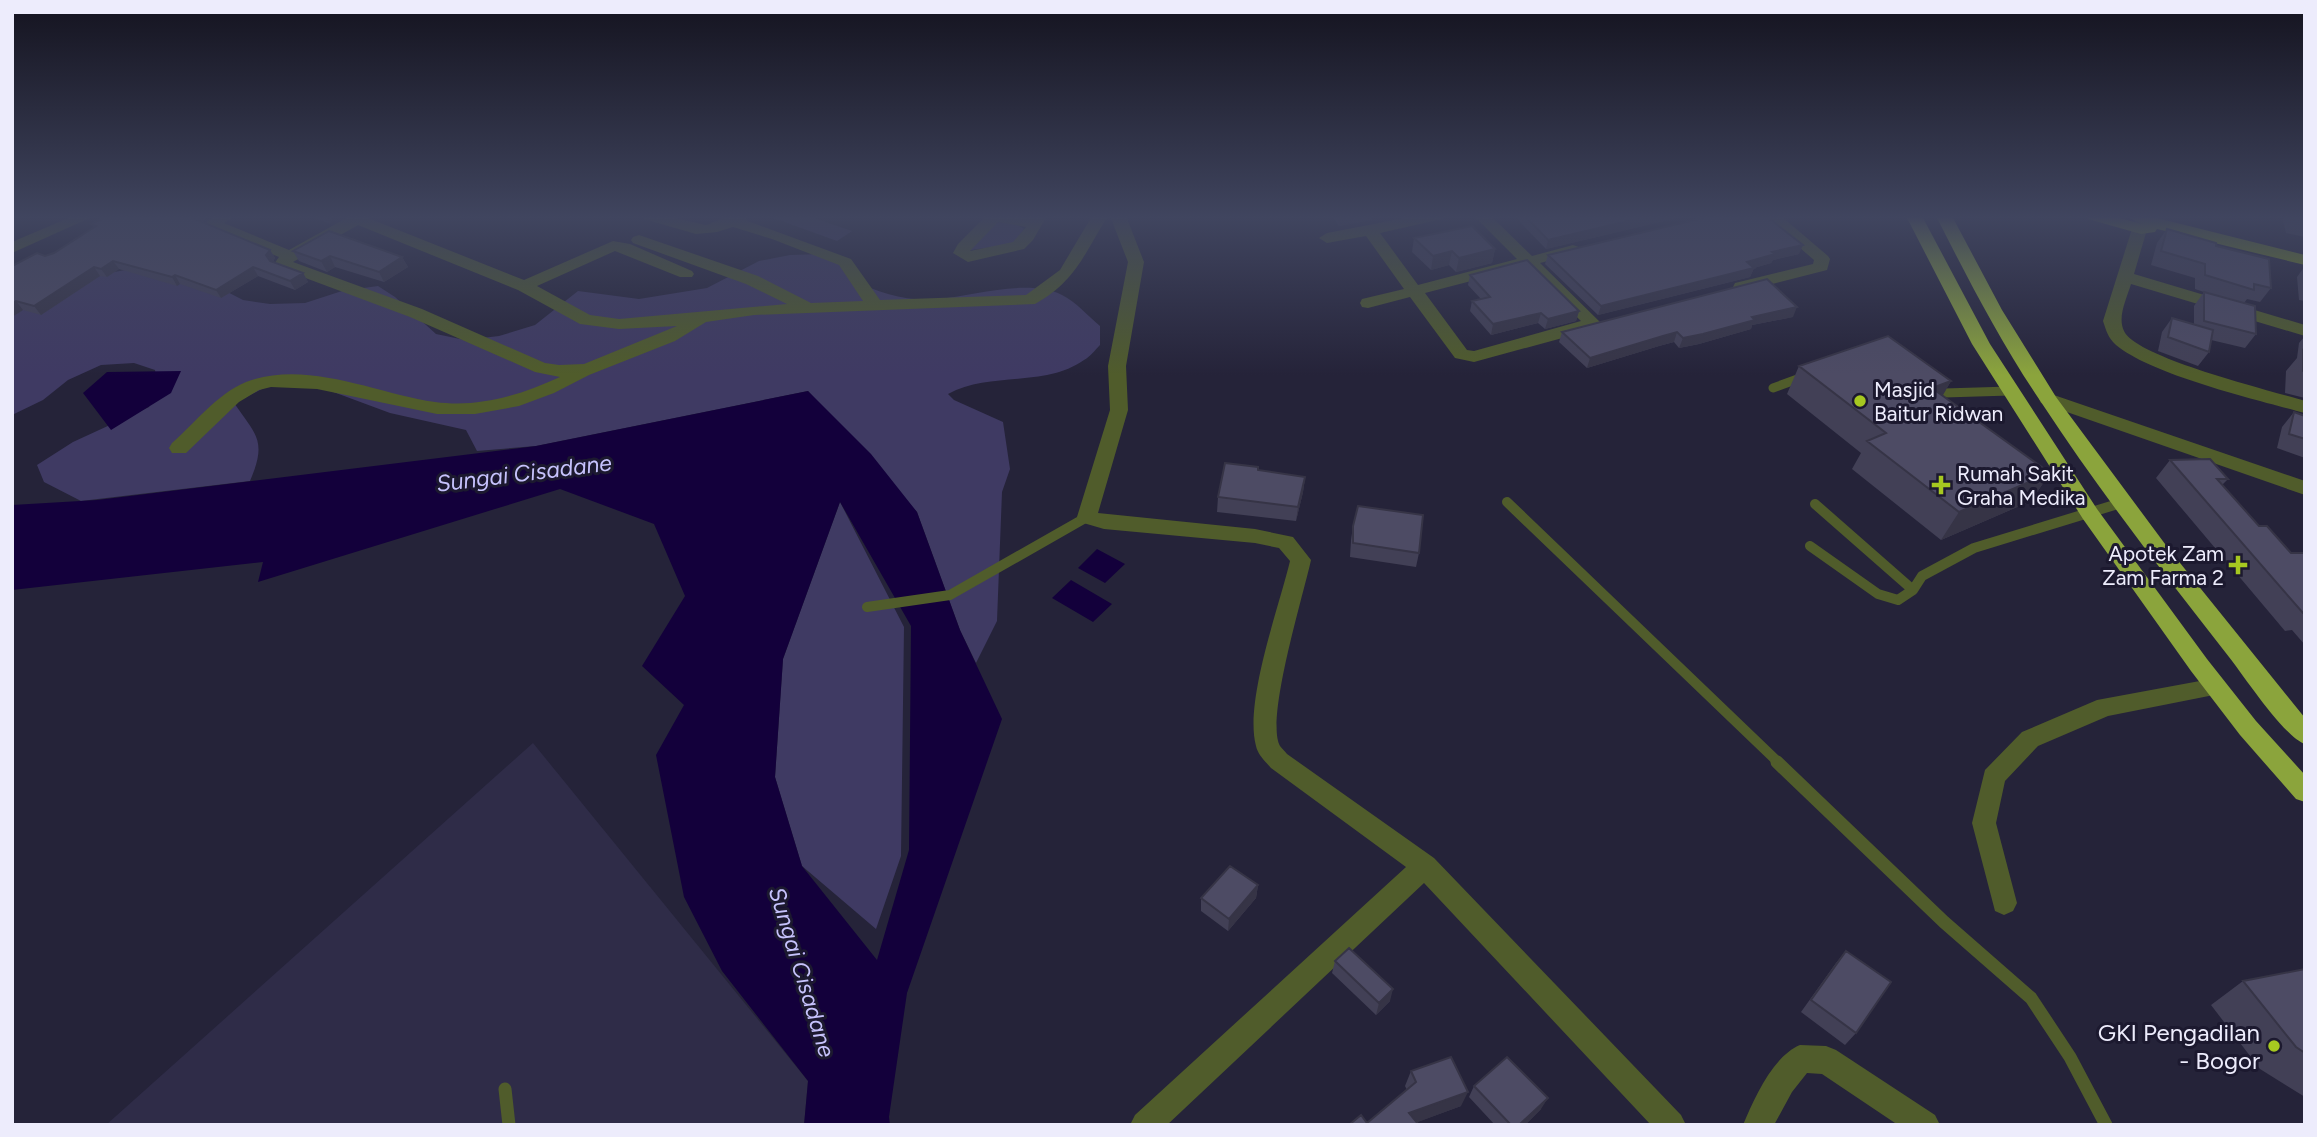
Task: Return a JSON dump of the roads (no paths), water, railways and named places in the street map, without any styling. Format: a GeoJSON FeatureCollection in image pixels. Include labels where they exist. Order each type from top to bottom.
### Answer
{"type":"FeatureCollection","features":[{"type":"Feature","properties":{"kind":"highway"},"geometry":{"type":"LineString","coordinates":[[1940,269],[1981,344],[2090,514],[2216,687],[2305,792]]}},
{"type":"Feature","properties":{"kind":"highway"},"geometry":{"type":"LineString","coordinates":[[1971,269],[2048,399],[2121,503],[2277,702],[2305,733]]}},
{"type":"Feature","properties":{"kind":"street"},"geometry":{"type":"LineString","coordinates":[[290,269],[416,313],[541,368],[559,371],[586,370]]}},
{"type":"Feature","properties":{"kind":"street"},"geometry":{"type":"LineString","coordinates":[[484,269],[524,286],[586,320],[618,324],[705,318],[754,310],[873,303],[1029,300],[1060,282],[1071,269]]}},
{"type":"Feature","properties":{"kind":"street"},"geometry":{"type":"LineString","coordinates":[[524,286],[562,269]]}},
{"type":"Feature","properties":{"kind":"street"},"geometry":{"type":"LineString","coordinates":[[675,269],[686,274]]}},
{"type":"Feature","properties":{"kind":"street"},"geometry":{"type":"LineString","coordinates":[[720,269],[751,280],[807,307]]}},
{"type":"Feature","properties":{"kind":"street"},"geometry":{"type":"LineString","coordinates":[[850,269],[873,303]]}},
{"type":"Feature","properties":{"kind":"street"},"geometry":{"type":"LineString","coordinates":[[1135,269],[1117,366],[1119,410],[1087,517],[1104,522],[1255,536],[1286,542],[1301,560],[1270,693],[1266,725],[1268,748],[1279,761],[1425,866],[1671,1125]]}},
{"type":"Feature","properties":{"kind":"street"},"geometry":{"type":"LineString","coordinates":[[1403,269],[1416,292],[1464,356],[1474,357],[1600,322],[1538,269]]}},
{"type":"Feature","properties":{"kind":"street"},"geometry":{"type":"LineString","coordinates":[[1368,303],[1499,269]]}},
{"type":"Feature","properties":{"kind":"street"},"geometry":{"type":"LineString","coordinates":[[1728,291],[1814,269]]}},
{"type":"Feature","properties":{"kind":"street"},"geometry":{"type":"LineString","coordinates":[[2128,269],[2112,321],[2121,341],[2170,364],[2305,407]]}},
{"type":"Feature","properties":{"kind":"street"},"geometry":{"type":"LineString","coordinates":[[2126,277],[2305,331]]}},
{"type":"Feature","properties":{"kind":"street"},"geometry":{"type":"LineString","coordinates":[[179,448],[237,395],[269,380],[361,390],[438,408],[480,407],[516,401],[550,390],[586,370],[669,337],[705,318]]}},
{"type":"Feature","properties":{"kind":"street"},"geometry":{"type":"LineString","coordinates":[[2048,399],[2305,488]]}},
{"type":"Feature","properties":{"kind":"street"},"geometry":{"type":"LineString","coordinates":[[2004,903],[1984,823],[1993,778],[2030,739],[2105,707],[2216,687]]}},
{"type":"Feature","properties":{"kind":"street"},"geometry":{"type":"LineString","coordinates":[[1145,1125],[1425,866]]}},
{"type":"Feature","properties":{"kind":"street"},"geometry":{"type":"LineString","coordinates":[[1758,1125],[1782,1082],[1800,1059],[1826,1060],[1925,1125]]}},
{"type":"Feature","properties":{"kind":"lane"},"geometry":{"type":"LineString","coordinates":[[1773,388],[1811,374]]}},
{"type":"Feature","properties":{"kind":"lane"},"geometry":{"type":"LineString","coordinates":[[1925,377],[1944,393],[2010,391]]}},
{"type":"Feature","properties":{"kind":"lane"},"geometry":{"type":"LineString","coordinates":[[1507,502],[1944,922],[2031,998],[2070,1057],[2106,1125]]}},
{"type":"Feature","properties":{"kind":"lane"},"geometry":{"type":"LineString","coordinates":[[1810,546],[1878,594],[1898,600],[1913,590],[1922,576],[1974,548],[2121,503]]}},
{"type":"Feature","properties":{"kind":"lane"},"geometry":{"type":"LineString","coordinates":[[1815,504],[1913,590]]}},
{"type":"Feature","properties":{"kind":"lane"},"geometry":{"type":"LineString","coordinates":[[867,607],[896,605],[950,595],[1087,517]]}},
{"type":"Feature","properties":{"kind":"lane"},"geometry":{"type":"LineString","coordinates":[[505,1089],[509,1125]]}},
{"type":"Feature","properties":{"kind":"water"},"geometry":{"type":"Polygon","coordinates":[[[181,371],[171,393],[111,430],[83,393],[107,372],[181,371]]]}},
{"type":"Feature","properties":{"kind":"water","name":"Sungai Cisadane"},"geometry":{"type":"Polygon","coordinates":[[[808,391],[871,454],[917,512],[960,630],[1002,719],[907,993],[890,1125],[804,1125],[808,1081],[722,971],[684,897],[656,755],[684,705],[642,666],[685,596],[654,524],[560,489],[258,582],[263,562],[12,590],[12,505],[97,500],[536,446],[808,391]],[[840,502],[783,659],[775,777],[802,866],[877,960],[909,850],[911,626],[840,502]]]}},
{"type":"Feature","properties":{"kind":"water"},"geometry":{"type":"Polygon","coordinates":[[[1097,549],[1125,564],[1105,583],[1078,568],[1097,549]]]}},
{"type":"Feature","properties":{"kind":"water"},"geometry":{"type":"Polygon","coordinates":[[[1071,580],[1112,604],[1093,622],[1052,598],[1071,580]]]}},
{"type":"Feature","properties":{"kind":"place","name":"Masjid Baitur Ridwan"},"geometry":{"type":"Point","coordinates":[1860,401]}},
{"type":"Feature","properties":{"kind":"place","name":"Rumah Sakit Graha Medika"},"geometry":{"type":"Point","coordinates":[1941,485]}},
{"type":"Feature","properties":{"kind":"place","name":"Apotek Zam Zam Farma 2"},"geometry":{"type":"Point","coordinates":[2238,565]}},
{"type":"Feature","properties":{"kind":"place","name":"GKI Pengadilan - Bogor"},"geometry":{"type":"Point","coordinates":[2274,1046]}}]}
